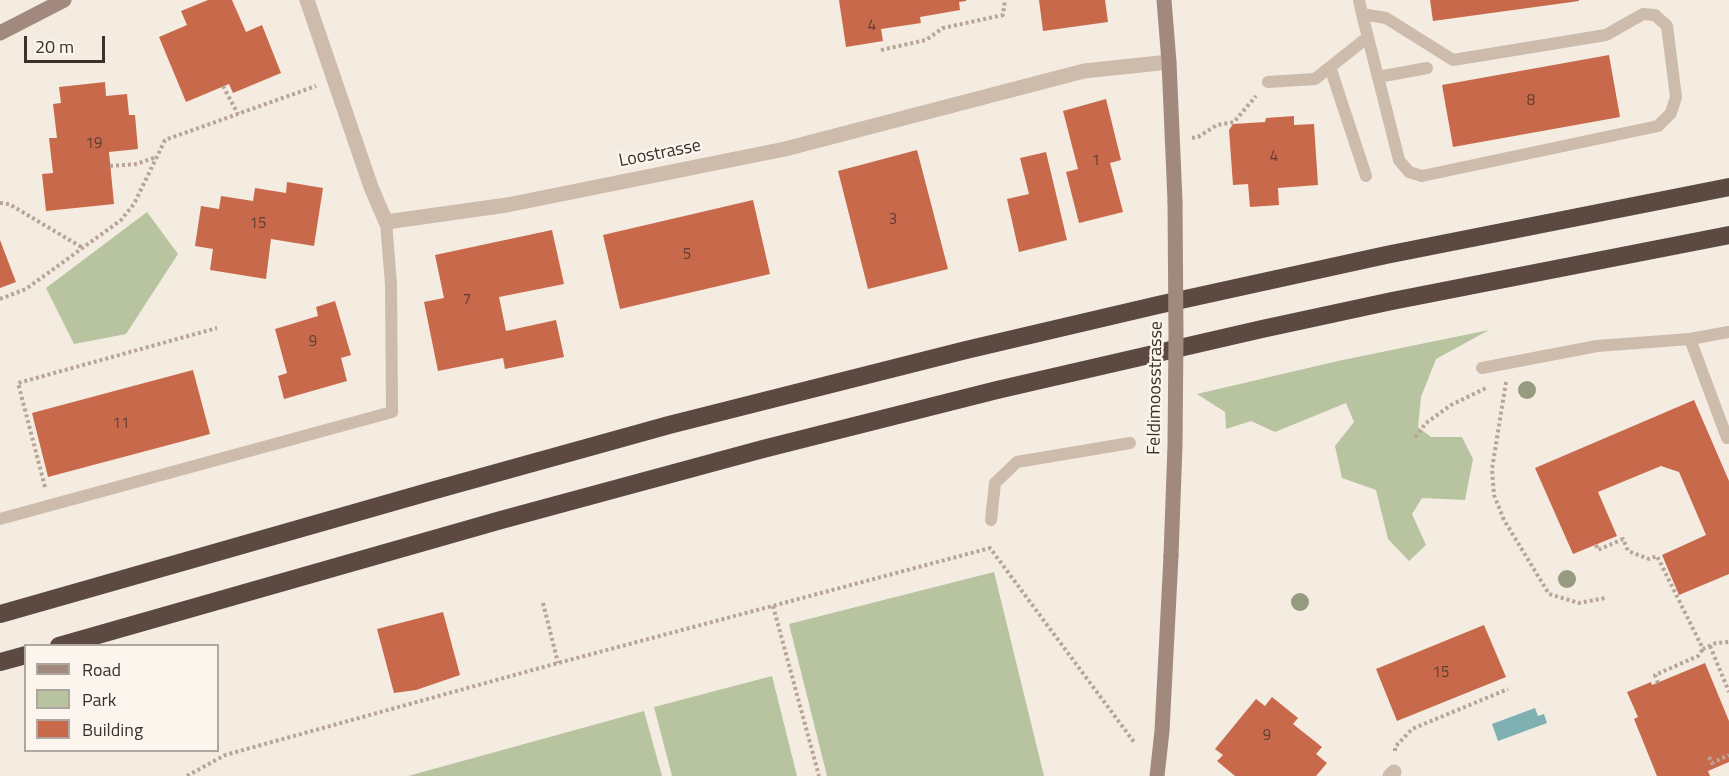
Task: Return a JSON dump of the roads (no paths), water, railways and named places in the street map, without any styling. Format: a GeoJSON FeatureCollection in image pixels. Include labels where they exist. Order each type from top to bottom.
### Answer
{"type":"FeatureCollection","features":[{"type":"Feature","properties":{"kind":"highway"},"geometry":{"type":"LineString","coordinates":[[0,614],[658,428],[966,350],[1375,258],[1729,187]]}},
{"type":"Feature","properties":{"kind":"highway"},"geometry":{"type":"LineString","coordinates":[[63,644],[513,517],[997,390],[1381,304],[1729,235]]}},
{"type":"Feature","properties":{"kind":"highway"},"geometry":{"type":"LineString","coordinates":[[0,662],[24,656]]}},
{"type":"Feature","properties":{"kind":"main road"},"geometry":{"type":"LineString","coordinates":[[0,33],[64,0]]}},
{"type":"Feature","properties":{"kind":"main road","name":"Feldimoosstrasse"},"geometry":{"type":"LineString","coordinates":[[1157,776],[1162,731],[1171,556],[1176,336],[1175,201],[1164,0]]}},
{"type":"Feature","properties":{"kind":"street"},"geometry":{"type":"LineString","coordinates":[[307,0],[371,187],[386,222]]}},
{"type":"Feature","properties":{"kind":"street","name":"Loostrasse"},"geometry":{"type":"LineString","coordinates":[[386,222],[507,205],[785,149],[1083,71],[1169,62]]}},
{"type":"Feature","properties":{"kind":"lane"},"geometry":{"type":"LineString","coordinates":[[1359,0],[1362,14],[1399,160],[1409,172],[1422,176],[1658,126],[1671,113],[1676,97],[1667,26],[1655,15],[1643,14],[1606,35],[1453,60],[1386,18],[1362,14]]}},
{"type":"Feature","properties":{"kind":"lane"},"geometry":{"type":"LineString","coordinates":[[1268,82],[1315,80],[1368,37]]}},
{"type":"Feature","properties":{"kind":"lane"},"geometry":{"type":"LineString","coordinates":[[1330,67],[1366,176]]}},
{"type":"Feature","properties":{"kind":"lane"},"geometry":{"type":"LineString","coordinates":[[1378,77],[1427,68]]}},
{"type":"Feature","properties":{"kind":"lane"},"geometry":{"type":"LineString","coordinates":[[0,519],[392,412],[391,284],[386,222]]}},
{"type":"Feature","properties":{"kind":"lane"},"geometry":{"type":"LineString","coordinates":[[1482,368],[1597,346],[1690,339],[1729,332]]}},
{"type":"Feature","properties":{"kind":"lane"},"geometry":{"type":"LineString","coordinates":[[1690,339],[1727,438]]}},
{"type":"Feature","properties":{"kind":"lane"},"geometry":{"type":"LineString","coordinates":[[991,520],[994,483],[1017,462],[1130,443]]}},
{"type":"Feature","properties":{"kind":"water"},"geometry":{"type":"Polygon","coordinates":[[[1535,708],[1538,716],[1544,714],[1547,723],[1498,741],[1492,724],[1535,708]]]}}]}
